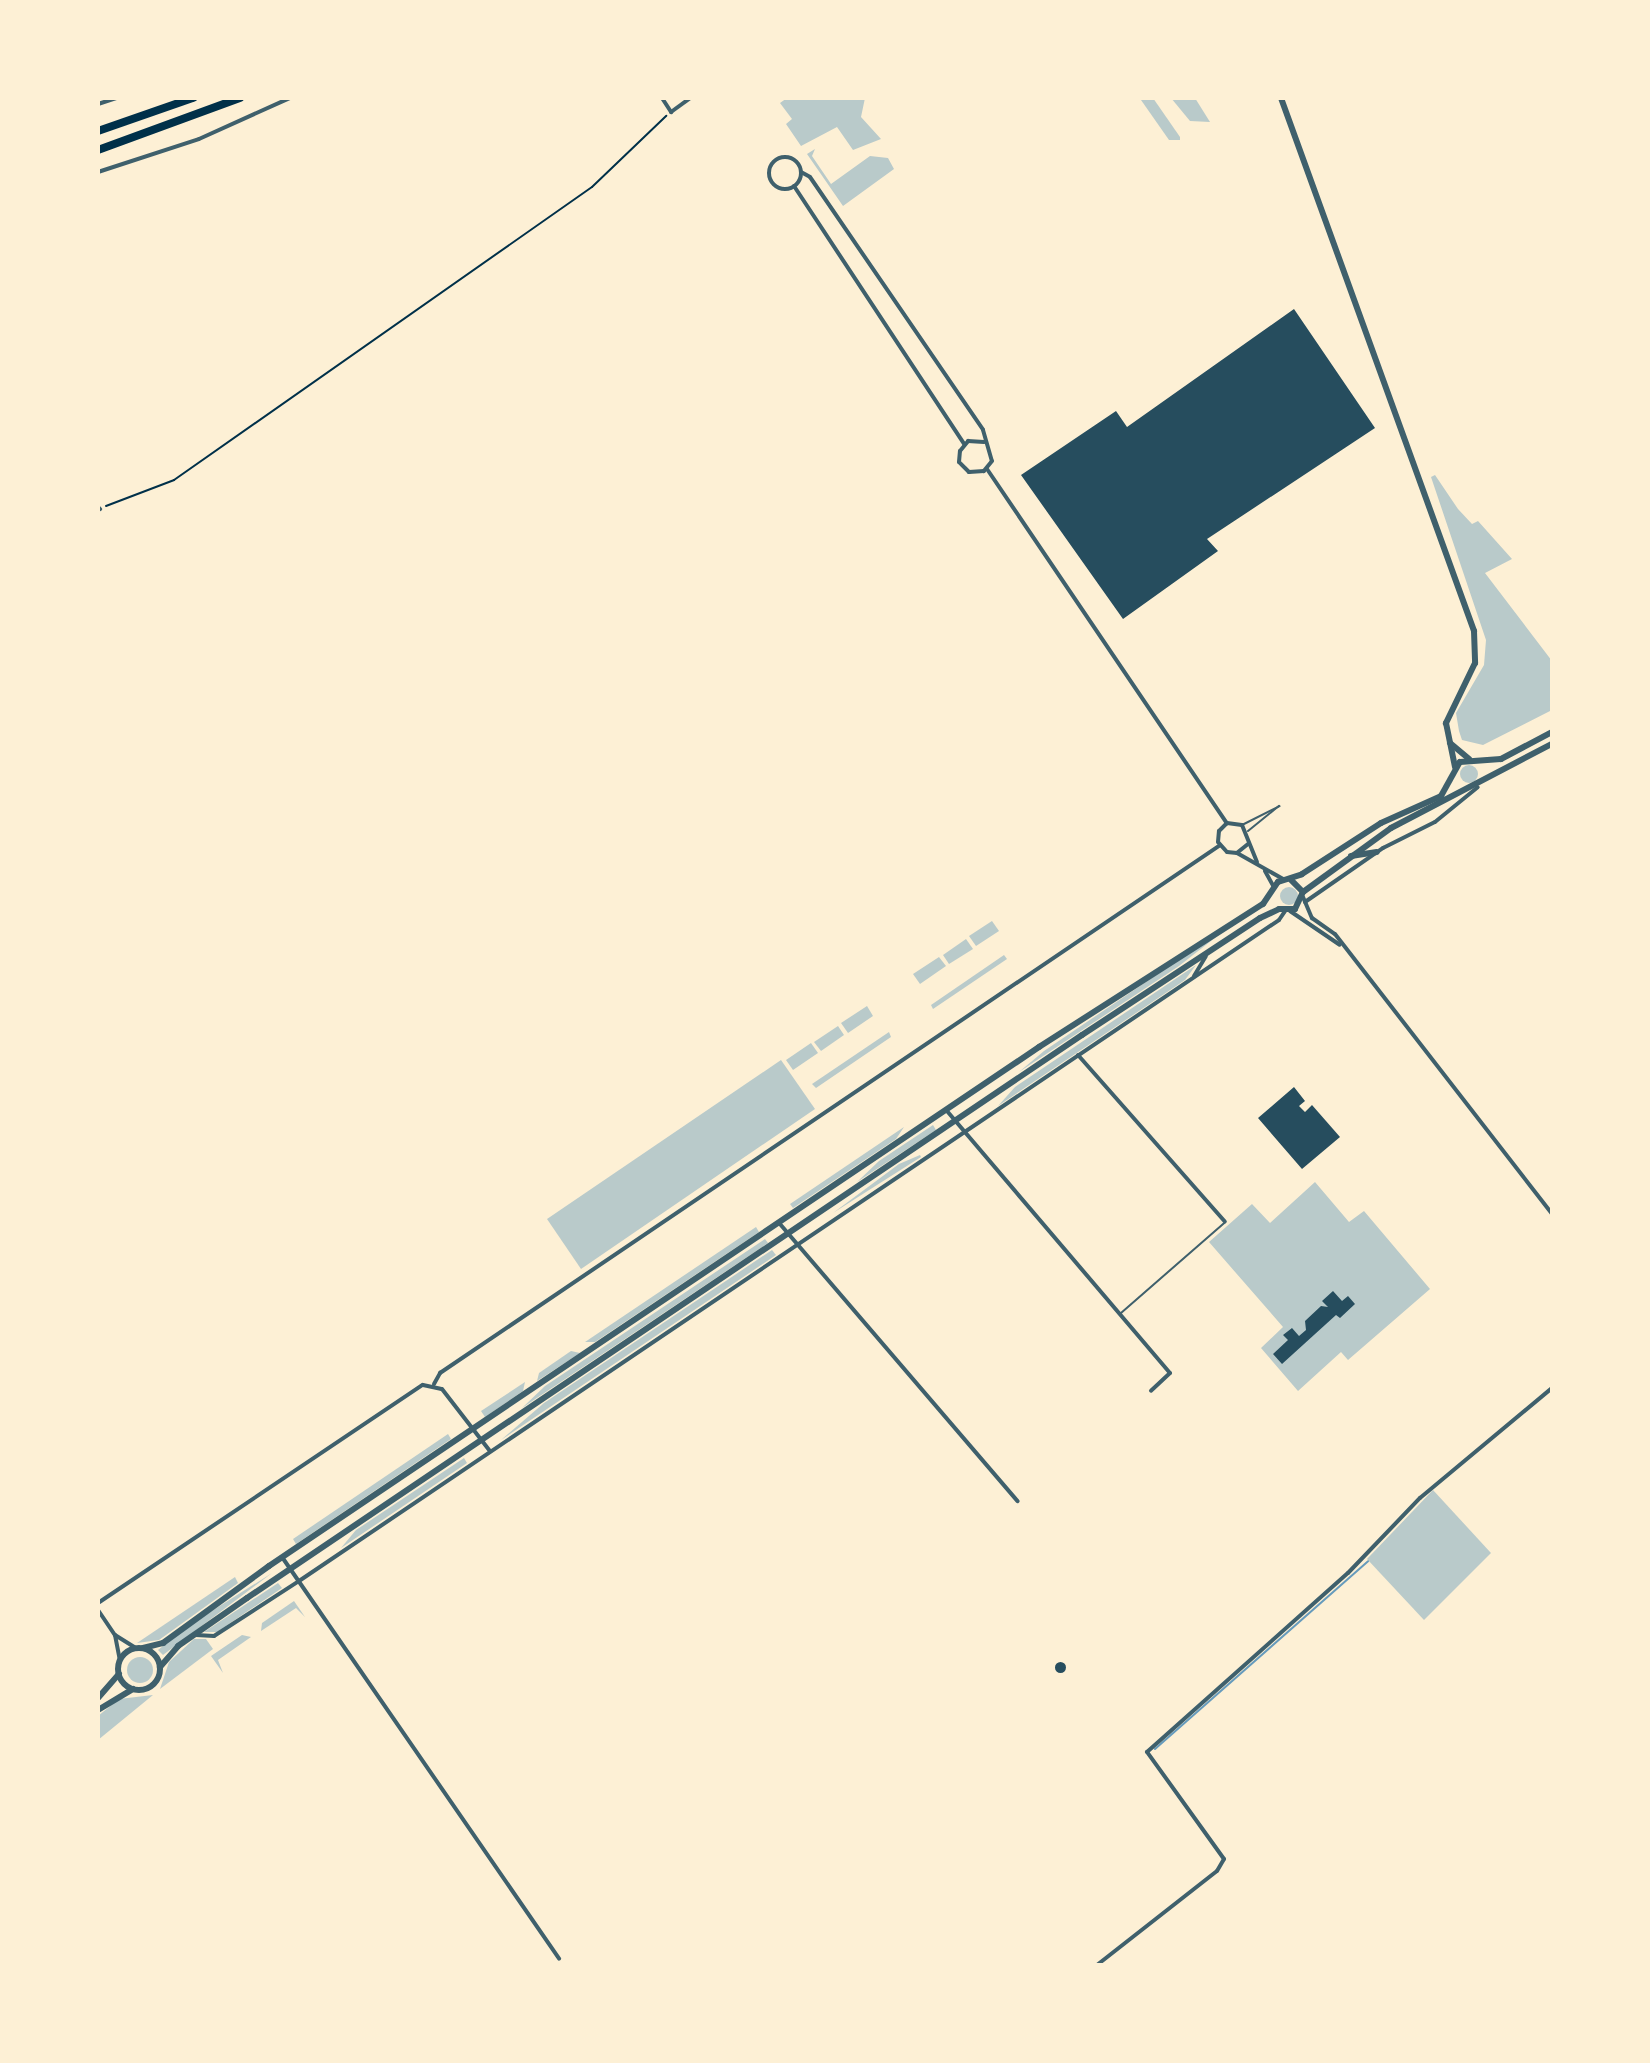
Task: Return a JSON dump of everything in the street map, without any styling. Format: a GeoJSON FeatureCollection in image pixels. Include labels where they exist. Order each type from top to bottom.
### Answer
{"type":"FeatureCollection","features":[{"type":"Feature","properties":{"kind":"highway"},"geometry":{"type":"LineString","coordinates":[[98,131],[193,98]]}},
{"type":"Feature","properties":{"kind":"highway"},"geometry":{"type":"LineString","coordinates":[[98,150],[240,98]]}},
{"type":"Feature","properties":{"kind":"street"},"geometry":{"type":"LineString","coordinates":[[98,104],[117,98]]}},
{"type":"Feature","properties":{"kind":"street"},"geometry":{"type":"LineString","coordinates":[[98,172],[199,139],[290,98]]}},
{"type":"Feature","properties":{"kind":"street"},"geometry":{"type":"LineString","coordinates":[[662,98],[671,112],[690,98]]}},
{"type":"Feature","properties":{"kind":"street"},"geometry":{"type":"LineString","coordinates":[[120,1661],[140,1648],[163,1643],[282,1557],[780,1224],[1286,879],[1381,823],[1441,796],[1453,777],[1455,767],[1448,742],[1448,715],[1475,663],[1474,631],[1281,98]]}},
{"type":"Feature","properties":{"kind":"street"},"geometry":{"type":"LineString","coordinates":[[794,186],[773,185],[771,164],[789,157],[801,172],[810,177],[983,430],[984,442],[992,455],[987,469],[977,473],[964,469],[959,455],[964,444]]}},
{"type":"Feature","properties":{"kind":"street"},"geometry":{"type":"LineString","coordinates":[[794,186],[801,172]]}},
{"type":"Feature","properties":{"kind":"street"},"geometry":{"type":"LineString","coordinates":[[794,186],[964,444]]}},
{"type":"Feature","properties":{"kind":"street"},"geometry":{"type":"LineString","coordinates":[[964,444],[984,442]]}},
{"type":"Feature","properties":{"kind":"street"},"geometry":{"type":"LineString","coordinates":[[987,469],[1227,823],[1242,825],[1248,831],[1248,844],[1257,862],[1264,869],[1286,879],[1304,897],[1312,918],[1335,934],[1552,1214]]}},
{"type":"Feature","properties":{"kind":"street"},"geometry":{"type":"LineString","coordinates":[[1448,742],[1479,763],[1513,755],[1552,732]]}},
{"type":"Feature","properties":{"kind":"street"},"geometry":{"type":"LineString","coordinates":[[194,1634],[214,1636],[299,1581],[1193,978],[1304,897],[1377,852],[1435,822],[1483,780],[1552,744]]}},
{"type":"Feature","properties":{"kind":"street"},"geometry":{"type":"LineString","coordinates":[[1455,767],[1469,759]]}},
{"type":"Feature","properties":{"kind":"street"},"geometry":{"type":"LineString","coordinates":[[1479,763],[1483,780]]}},
{"type":"Feature","properties":{"kind":"street"},"geometry":{"type":"LineString","coordinates":[[1453,777],[1468,790]]}},
{"type":"Feature","properties":{"kind":"street"},"geometry":{"type":"LineString","coordinates":[[1304,897],[1347,857],[1371,841],[1478,787]]}},
{"type":"Feature","properties":{"kind":"street"},"geometry":{"type":"LineString","coordinates":[[1219,846],[1217,834],[1227,823]]}},
{"type":"Feature","properties":{"kind":"street"},"geometry":{"type":"LineString","coordinates":[[1347,872],[1371,841]]}},
{"type":"Feature","properties":{"kind":"street"},"geometry":{"type":"LineString","coordinates":[[1237,853],[1248,844]]}},
{"type":"Feature","properties":{"kind":"street"},"geometry":{"type":"LineString","coordinates":[[1219,846],[1257,862]]}},
{"type":"Feature","properties":{"kind":"street"},"geometry":{"type":"LineString","coordinates":[[98,1603],[411,1393],[434,1384],[440,1373],[1219,846]]}},
{"type":"Feature","properties":{"kind":"street"},"geometry":{"type":"LineString","coordinates":[[1347,857],[1377,852]]}},
{"type":"Feature","properties":{"kind":"street"},"geometry":{"type":"LineString","coordinates":[[1264,869],[1285,910],[1343,947]]}},
{"type":"Feature","properties":{"kind":"street"},"geometry":{"type":"LineString","coordinates":[[98,1710],[133,1689],[149,1687],[160,1667],[194,1634],[290,1568],[1209,951],[1285,910]]}},
{"type":"Feature","properties":{"kind":"street"},"geometry":{"type":"LineString","coordinates":[[1193,978],[1209,951]]}},
{"type":"Feature","properties":{"kind":"street"},"geometry":{"type":"LineString","coordinates":[[1078,1055],[1225,1222]]}},
{"type":"Feature","properties":{"kind":"street"},"geometry":{"type":"LineString","coordinates":[[947,1111],[962,1133],[1170,1373],[1151,1391]]}},
{"type":"Feature","properties":{"kind":"street"},"geometry":{"type":"LineString","coordinates":[[780,1224],[1017,1501]]}},
{"type":"Feature","properties":{"kind":"street"},"geometry":{"type":"LineString","coordinates":[[434,1384],[447,1393],[471,1430],[490,1451]]}},
{"type":"Feature","properties":{"kind":"street"},"geometry":{"type":"LineString","coordinates":[[1097,1965],[1217,1871],[1224,1859],[1147,1752],[1348,1573],[1420,1498],[1552,1388]]}},
{"type":"Feature","properties":{"kind":"street"},"geometry":{"type":"LineString","coordinates":[[282,1557],[559,1959]]}},
{"type":"Feature","properties":{"kind":"street"},"geometry":{"type":"LineString","coordinates":[[98,1610],[115,1635],[120,1661],[119,1674],[98,1698]]}},
{"type":"Feature","properties":{"kind":"street"},"geometry":{"type":"LineString","coordinates":[[115,1635],[153,1653],[160,1667]]}},
{"type":"Feature","properties":{"kind":"street"},"geometry":{"type":"LineString","coordinates":[[119,1674],[133,1689]]}},
{"type":"Feature","properties":{"kind":"lane"},"geometry":{"type":"LineString","coordinates":[[1242,825],[1280,806],[1248,831]]}},
{"type":"Feature","properties":{"kind":"lane"},"geometry":{"type":"LineString","coordinates":[[1119,1315],[1225,1222]]}},
{"type":"Feature","properties":{"kind":"path"},"geometry":{"type":"LineString","coordinates":[[99,508],[174,480],[592,187],[671,112]]}},
{"type":"Feature","properties":{"kind":"shaded area"},"geometry":{"type":"Polygon","coordinates":[[[787,98],[865,98],[861,117],[881,139],[853,150],[837,127],[801,146],[786,124],[792,119],[780,103],[787,98]]]}},
{"type":"Feature","properties":{"kind":"shaded area"},"geometry":{"type":"Polygon","coordinates":[[[1153,98],[1180,140],[1169,140],[1141,100],[1153,98]]]}},
{"type":"Feature","properties":{"kind":"shaded area"},"geometry":{"type":"Polygon","coordinates":[[[1171,98],[1195,98],[1210,122],[1190,121],[1171,98]]]}},
{"type":"Feature","properties":{"kind":"shaded area"},"geometry":{"type":"Polygon","coordinates":[[[815,149],[812,156],[831,184],[870,156],[888,158],[894,169],[843,206],[807,154],[815,149]]]}},
{"type":"Feature","properties":{"kind":"shaded area"},"geometry":{"type":"Polygon","coordinates":[[[1435,475],[1458,509],[1472,524],[1478,521],[1512,559],[1485,573],[1552,661],[1552,710],[1483,745],[1462,740],[1456,713],[1484,665],[1486,640],[1431,477],[1435,475]]]}},
{"type":"Feature","properties":{"kind":"shaded area"},"geometry":{"type":"Polygon","coordinates":[[[1465,765],[1473,765],[1478,774],[1476,781],[1465,783],[1460,778],[1460,770],[1465,765]]]}},
{"type":"Feature","properties":{"kind":"shaded area"},"geometry":{"type":"Polygon","coordinates":[[[1285,887],[1293,887],[1298,896],[1296,903],[1285,905],[1280,900],[1280,892],[1285,887]]]}},
{"type":"Feature","properties":{"kind":"shaded area"},"geometry":{"type":"Polygon","coordinates":[[[1239,919],[1179,966],[1019,1072],[1044,1051],[1239,919]]]}},
{"type":"Feature","properties":{"kind":"shaded area"},"geometry":{"type":"Polygon","coordinates":[[[992,921],[999,931],[976,946],[969,936],[992,921]]]}},
{"type":"Feature","properties":{"kind":"shaded area"},"geometry":{"type":"Polygon","coordinates":[[[966,939],[973,949],[949,964],[943,955],[966,939]]]}},
{"type":"Feature","properties":{"kind":"shaded area"},"geometry":{"type":"Polygon","coordinates":[[[1004,955],[1007,959],[933,1009],[931,1005],[1004,955]]]}},
{"type":"Feature","properties":{"kind":"shaded area"},"geometry":{"type":"Polygon","coordinates":[[[939,957],[946,966],[920,984],[913,974],[939,957]]]}},
{"type":"Feature","properties":{"kind":"shaded area"},"geometry":{"type":"Polygon","coordinates":[[[1196,965],[1185,980],[998,1106],[1015,1087],[1196,965]]]}},
{"type":"Feature","properties":{"kind":"shaded area"},"geometry":{"type":"Polygon","coordinates":[[[867,1006],[873,1016],[848,1033],[841,1023],[867,1006]]]}},
{"type":"Feature","properties":{"kind":"shaded area"},"geometry":{"type":"Polygon","coordinates":[[[838,1026],[844,1035],[821,1051],[814,1042],[838,1026]]]}},
{"type":"Feature","properties":{"kind":"shaded area"},"geometry":{"type":"Polygon","coordinates":[[[889,1032],[891,1037],[816,1088],[812,1084],[889,1032]]]}},
{"type":"Feature","properties":{"kind":"shaded area"},"geometry":{"type":"Polygon","coordinates":[[[811,1043],[818,1053],[793,1070],[786,1060],[811,1043]]]}},
{"type":"Feature","properties":{"kind":"shaded area"},"geometry":{"type":"Polygon","coordinates":[[[781,1060],[815,1109],[581,1269],[547,1219],[781,1060]]]}},
{"type":"Feature","properties":{"kind":"shaded area"},"geometry":{"type":"Polygon","coordinates":[[[933,1125],[936,1130],[857,1182],[879,1161],[933,1125]]]}},
{"type":"Feature","properties":{"kind":"shaded area"},"geometry":{"type":"Polygon","coordinates":[[[904,1127],[896,1139],[793,1208],[790,1204],[904,1127]]]}},
{"type":"Feature","properties":{"kind":"shaded area"},"geometry":{"type":"Polygon","coordinates":[[[921,1157],[833,1213],[899,1164],[921,1157]]]}},
{"type":"Feature","properties":{"kind":"shaded area"},"geometry":{"type":"Polygon","coordinates":[[[1315,1182],[1349,1222],[1364,1211],[1430,1289],[1348,1360],[1341,1352],[1298,1391],[1261,1348],[1283,1327],[1209,1242],[1252,1204],[1270,1223],[1315,1182]]]}},
{"type":"Feature","properties":{"kind":"shaded area"},"geometry":{"type":"Polygon","coordinates":[[[756,1227],[759,1232],[595,1342],[585,1342],[756,1227]]]}},
{"type":"Feature","properties":{"kind":"shaded area"},"geometry":{"type":"Polygon","coordinates":[[[765,1239],[768,1243],[522,1408],[545,1386],[765,1239]]]}},
{"type":"Feature","properties":{"kind":"shaded area"},"geometry":{"type":"Polygon","coordinates":[[[772,1250],[776,1255],[501,1440],[544,1403],[772,1250]]]}},
{"type":"Feature","properties":{"kind":"shaded area"},"geometry":{"type":"Polygon","coordinates":[[[571,1351],[580,1353],[537,1381],[539,1373],[571,1351]]]}},
{"type":"Feature","properties":{"kind":"shaded area"},"geometry":{"type":"Polygon","coordinates":[[[525,1382],[523,1391],[485,1417],[481,1411],[525,1382]]]}},
{"type":"Feature","properties":{"kind":"shaded area"},"geometry":{"type":"Polygon","coordinates":[[[448,1434],[451,1439],[296,1544],[293,1539],[448,1434]]]}},
{"type":"Feature","properties":{"kind":"shaded area"},"geometry":{"type":"Polygon","coordinates":[[[464,1458],[467,1463],[341,1548],[356,1530],[464,1458]]]}},
{"type":"Feature","properties":{"kind":"shaded area"},"geometry":{"type":"Polygon","coordinates":[[[1433,1490],[1491,1553],[1424,1620],[1367,1559],[1433,1490]]]}},
{"type":"Feature","properties":{"kind":"shaded area"},"geometry":{"type":"Polygon","coordinates":[[[272,1573],[163,1655],[158,1650],[185,1628],[272,1573]]]}},
{"type":"Feature","properties":{"kind":"shaded area"},"geometry":{"type":"Polygon","coordinates":[[[235,1577],[238,1583],[159,1640],[137,1643],[235,1577]]]}},
{"type":"Feature","properties":{"kind":"shaded area"},"geometry":{"type":"Polygon","coordinates":[[[278,1583],[282,1588],[217,1632],[204,1632],[278,1583]]]}},
{"type":"Feature","properties":{"kind":"shaded area"},"geometry":{"type":"Polygon","coordinates":[[[294,1601],[305,1617],[296,1608],[261,1631],[262,1623],[294,1601]]]}},
{"type":"Feature","properties":{"kind":"shaded area"},"geometry":{"type":"Polygon","coordinates":[[[242,1635],[251,1637],[218,1660],[223,1673],[211,1656],[242,1635]]]}},
{"type":"Feature","properties":{"kind":"shaded area"},"geometry":{"type":"Polygon","coordinates":[[[194,1639],[206,1639],[213,1649],[160,1689],[169,1662],[194,1639]]]}},
{"type":"Feature","properties":{"kind":"shaded area"},"geometry":{"type":"Polygon","coordinates":[[[140,1657],[149,1661],[153,1670],[149,1679],[140,1683],[131,1679],[127,1670],[131,1661],[140,1657]]]}},
{"type":"Feature","properties":{"kind":"shaded area"},"geometry":{"type":"Polygon","coordinates":[[[153,1695],[98,1740],[98,1716],[119,1699],[153,1695]]]}},
{"type":"Feature","properties":{"kind":"building"},"geometry":{"type":"Polygon","coordinates":[[[1294,309],[1375,428],[1207,539],[1218,551],[1123,619],[1021,475],[1116,411],[1127,427],[1294,309]]]}},
{"type":"Feature","properties":{"kind":"building"},"geometry":{"type":"Polygon","coordinates":[[[1294,1087],[1305,1101],[1299,1106],[1305,1112],[1312,1105],[1340,1137],[1302,1169],[1258,1118],[1294,1087]]]}},
{"type":"Feature","properties":{"kind":"building"},"geometry":{"type":"Polygon","coordinates":[[[1333,1291],[1342,1301],[1348,1296],[1355,1304],[1340,1318],[1336,1315],[1282,1364],[1273,1354],[1288,1340],[1283,1335],[1292,1328],[1299,1336],[1306,1330],[1305,1321],[1321,1306],[1328,1307],[1322,1301],[1333,1291]]]}},
{"type":"Feature","properties":{"kind":"building"},"geometry":{"type":"Polygon","coordinates":[[[1060,1661],[1066,1667],[1060,1673],[1054,1667],[1060,1661]]]}},
{"type":"Feature","properties":{"kind":"waterway"},"geometry":{"type":"LineString","coordinates":[[1155,1749],[1368,1561]]}}]}
